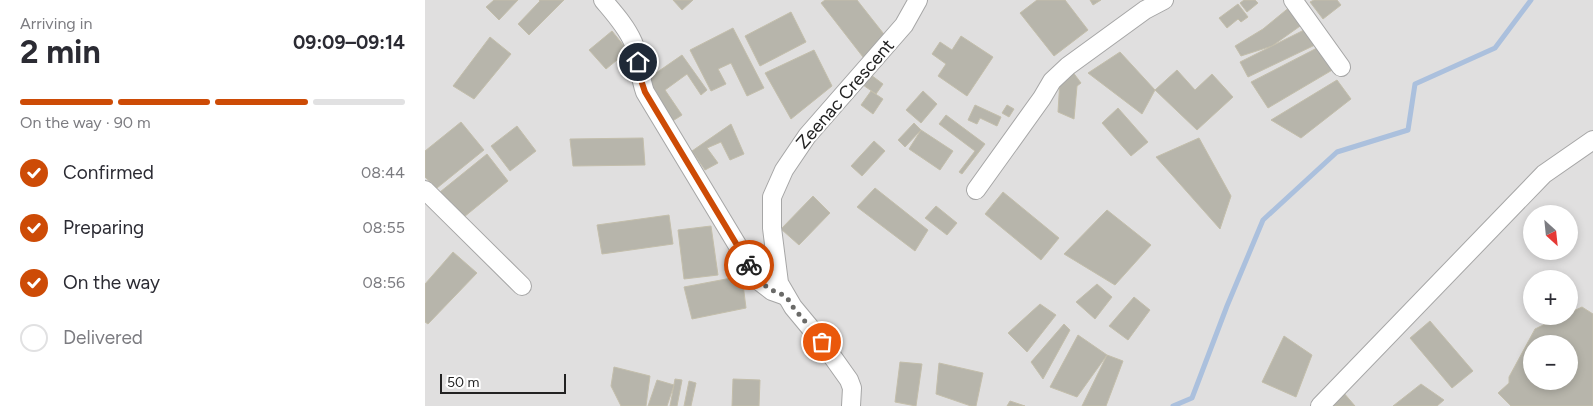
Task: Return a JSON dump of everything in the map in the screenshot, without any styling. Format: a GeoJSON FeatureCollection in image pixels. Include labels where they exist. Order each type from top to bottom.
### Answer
{"type":"FeatureCollection","features":[{"type":"Feature","properties":{"kind":"street"},"geometry":{"type":"LineString","coordinates":[[603,0],[619,18],[633,42],[645,92],[733,240],[759,281],[772,291],[786,296]]}},
{"type":"Feature","properties":{"kind":"street","name":"Zeenac Crescent"},"geometry":{"type":"LineString","coordinates":[[851,406],[852,388],[849,380],[822,342],[793,307],[779,283],[772,228],[773,197],[784,170],[807,136],[904,25],[918,0]]}},
{"type":"Feature","properties":{"kind":"street"},"geometry":{"type":"LineString","coordinates":[[976,190],[1052,82],[1068,66],[1145,10],[1163,0]]}},
{"type":"Feature","properties":{"kind":"street"},"geometry":{"type":"LineString","coordinates":[[1293,0],[1341,67]]}},
{"type":"Feature","properties":{"kind":"street"},"geometry":{"type":"LineString","coordinates":[[1320,406],[1544,174],[1593,140]]}},
{"type":"Feature","properties":{"kind":"street"},"geometry":{"type":"LineString","coordinates":[[425,190],[522,286]]}},
{"type":"Feature","properties":{"kind":"shaded area"},"geometry":{"type":"Polygon","coordinates":[[[425,0],[1593,0],[1593,406],[425,406],[425,0]]]}},
{"type":"Feature","properties":{"kind":"building"},"geometry":{"type":"Polygon","coordinates":[[[494,0],[518,0],[499,20],[486,7],[494,0]]]}},
{"type":"Feature","properties":{"kind":"building"},"geometry":{"type":"Polygon","coordinates":[[[539,0],[564,0],[529,35],[518,24],[539,0]]]}},
{"type":"Feature","properties":{"kind":"building"},"geometry":{"type":"Polygon","coordinates":[[[673,0],[693,0],[682,10],[673,0]]]}},
{"type":"Feature","properties":{"kind":"building"},"geometry":{"type":"Polygon","coordinates":[[[825,0],[857,0],[887,38],[863,57],[821,3],[825,0]]]}},
{"type":"Feature","properties":{"kind":"building"},"geometry":{"type":"Polygon","coordinates":[[[1037,0],[1065,0],[1088,30],[1054,56],[1020,13],[1037,0]]]}},
{"type":"Feature","properties":{"kind":"building"},"geometry":{"type":"Polygon","coordinates":[[[1090,0],[1101,0],[1093,5],[1090,0]]]}},
{"type":"Feature","properties":{"kind":"building"},"geometry":{"type":"Polygon","coordinates":[[[1244,0],[1255,0],[1258,3],[1247,12],[1240,3],[1244,0]]]}},
{"type":"Feature","properties":{"kind":"building"},"geometry":{"type":"Polygon","coordinates":[[[1314,0],[1337,0],[1341,5],[1323,19],[1310,2],[1314,0]]]}},
{"type":"Feature","properties":{"kind":"building"},"geometry":{"type":"Polygon","coordinates":[[[1238,4],[1248,17],[1241,22],[1238,19],[1227,28],[1219,18],[1238,4]]]}},
{"type":"Feature","properties":{"kind":"building"},"geometry":{"type":"Polygon","coordinates":[[[1291,6],[1303,24],[1272,46],[1241,56],[1235,46],[1263,29],[1291,6]]]}},
{"type":"Feature","properties":{"kind":"building"},"geometry":{"type":"Polygon","coordinates":[[[791,12],[806,42],[760,66],[745,36],[791,12]]]}},
{"type":"Feature","properties":{"kind":"building"},"geometry":{"type":"Polygon","coordinates":[[[733,28],[764,88],[747,96],[731,63],[718,69],[726,84],[711,91],[690,50],[733,28]]]}},
{"type":"Feature","properties":{"kind":"building"},"geometry":{"type":"Polygon","coordinates":[[[1306,29],[1315,45],[1248,77],[1240,62],[1306,29]]]}},
{"type":"Feature","properties":{"kind":"building"},"geometry":{"type":"Polygon","coordinates":[[[612,31],[628,51],[606,69],[589,50],[612,31]]]}},
{"type":"Feature","properties":{"kind":"building"},"geometry":{"type":"Polygon","coordinates":[[[961,36],[993,57],[967,96],[938,76],[946,64],[932,54],[940,42],[952,50],[961,36]]]}},
{"type":"Feature","properties":{"kind":"building"},"geometry":{"type":"Polygon","coordinates":[[[490,37],[511,54],[474,99],[453,86],[490,37]]]}},
{"type":"Feature","properties":{"kind":"building"},"geometry":{"type":"Polygon","coordinates":[[[1317,48],[1334,69],[1268,108],[1251,82],[1317,48]]]}},
{"type":"Feature","properties":{"kind":"building"},"geometry":{"type":"Polygon","coordinates":[[[814,50],[832,86],[791,119],[765,73],[814,50]]]}},
{"type":"Feature","properties":{"kind":"building"},"geometry":{"type":"Polygon","coordinates":[[[1120,52],[1155,90],[1142,114],[1088,73],[1120,52]]]}},
{"type":"Feature","properties":{"kind":"building"},"geometry":{"type":"Polygon","coordinates":[[[682,55],[707,90],[701,95],[687,74],[665,90],[682,115],[671,122],[643,82],[682,55]]]}},
{"type":"Feature","properties":{"kind":"building"},"geometry":{"type":"Polygon","coordinates":[[[1177,70],[1195,90],[1212,74],[1233,97],[1197,130],[1155,90],[1177,70]]]}},
{"type":"Feature","properties":{"kind":"building"},"geometry":{"type":"Polygon","coordinates":[[[1072,71],[1081,83],[1077,86],[1074,119],[1058,112],[1060,79],[1072,71]]]}},
{"type":"Feature","properties":{"kind":"building"},"geometry":{"type":"Polygon","coordinates":[[[871,75],[883,84],[876,94],[863,85],[871,75]]]}},
{"type":"Feature","properties":{"kind":"building"},"geometry":{"type":"Polygon","coordinates":[[[1337,80],[1351,99],[1301,138],[1271,120],[1337,80]]]}},
{"type":"Feature","properties":{"kind":"building"},"geometry":{"type":"Polygon","coordinates":[[[871,91],[883,99],[873,114],[861,105],[871,91]]]}},
{"type":"Feature","properties":{"kind":"building"},"geometry":{"type":"Polygon","coordinates":[[[923,91],[937,104],[921,123],[906,110],[923,91]]]}},
{"type":"Feature","properties":{"kind":"building"},"geometry":{"type":"Polygon","coordinates":[[[975,105],[1001,117],[997,126],[980,118],[977,124],[968,120],[975,105]]]}},
{"type":"Feature","properties":{"kind":"building"},"geometry":{"type":"Polygon","coordinates":[[[1007,105],[1014,109],[1009,117],[1002,113],[1007,105]]]}},
{"type":"Feature","properties":{"kind":"building"},"geometry":{"type":"Polygon","coordinates":[[[1118,108],[1148,142],[1131,156],[1102,123],[1118,108]]]}},
{"type":"Feature","properties":{"kind":"building"},"geometry":{"type":"Polygon","coordinates":[[[946,115],[985,144],[962,174],[959,172],[975,151],[939,124],[946,115]]]}},
{"type":"Feature","properties":{"kind":"building"},"geometry":{"type":"Polygon","coordinates":[[[461,122],[484,150],[437,188],[425,177],[425,151],[461,122]]]}},
{"type":"Feature","properties":{"kind":"building"},"geometry":{"type":"Polygon","coordinates":[[[914,123],[921,130],[905,147],[898,140],[914,123]]]}},
{"type":"Feature","properties":{"kind":"building"},"geometry":{"type":"Polygon","coordinates":[[[731,124],[744,154],[730,160],[721,142],[707,148],[718,163],[705,170],[692,151],[731,124]]]}},
{"type":"Feature","properties":{"kind":"building"},"geometry":{"type":"Polygon","coordinates":[[[517,126],[536,151],[510,171],[491,146],[517,126]]]}},
{"type":"Feature","properties":{"kind":"building"},"geometry":{"type":"Polygon","coordinates":[[[921,130],[953,151],[940,170],[909,149],[921,130]]]}},
{"type":"Feature","properties":{"kind":"building"},"geometry":{"type":"Polygon","coordinates":[[[643,138],[645,165],[573,166],[570,139],[643,138]]]}},
{"type":"Feature","properties":{"kind":"building"},"geometry":{"type":"Polygon","coordinates":[[[1199,138],[1231,196],[1220,229],[1156,157],[1199,138]]]}},
{"type":"Feature","properties":{"kind":"building"},"geometry":{"type":"Polygon","coordinates":[[[874,141],[885,151],[862,176],[851,166],[874,141]]]}},
{"type":"Feature","properties":{"kind":"building"},"geometry":{"type":"Polygon","coordinates":[[[487,154],[508,181],[464,217],[440,192],[487,154]]]}},
{"type":"Feature","properties":{"kind":"building"},"geometry":{"type":"Polygon","coordinates":[[[875,188],[928,230],[915,251],[857,207],[875,188]]]}},
{"type":"Feature","properties":{"kind":"building"},"geometry":{"type":"Polygon","coordinates":[[[1003,192],[1059,238],[1041,260],[985,214],[1003,192]]]}},
{"type":"Feature","properties":{"kind":"building"},"geometry":{"type":"Polygon","coordinates":[[[813,196],[830,213],[799,245],[781,229],[813,196]]]}},
{"type":"Feature","properties":{"kind":"building"},"geometry":{"type":"Polygon","coordinates":[[[936,206],[957,223],[947,235],[925,218],[936,206]]]}},
{"type":"Feature","properties":{"kind":"building"},"geometry":{"type":"Polygon","coordinates":[[[1107,210],[1151,245],[1115,285],[1064,254],[1107,210]]]}},
{"type":"Feature","properties":{"kind":"building"},"geometry":{"type":"Polygon","coordinates":[[[669,215],[673,244],[602,254],[597,225],[669,215]]]}},
{"type":"Feature","properties":{"kind":"building"},"geometry":{"type":"Polygon","coordinates":[[[711,226],[718,275],[684,279],[678,230],[711,226]]]}},
{"type":"Feature","properties":{"kind":"building"},"geometry":{"type":"Polygon","coordinates":[[[453,252],[477,273],[428,324],[425,322],[425,284],[453,252]]]}},
{"type":"Feature","properties":{"kind":"building"},"geometry":{"type":"Polygon","coordinates":[[[742,276],[746,308],[692,319],[684,287],[742,276]]]}},
{"type":"Feature","properties":{"kind":"building"},"geometry":{"type":"Polygon","coordinates":[[[1097,284],[1112,297],[1095,319],[1076,302],[1097,284]]]}},
{"type":"Feature","properties":{"kind":"building"},"geometry":{"type":"Polygon","coordinates":[[[1134,297],[1150,310],[1128,340],[1109,326],[1134,297]]]}},
{"type":"Feature","properties":{"kind":"building"},"geometry":{"type":"Polygon","coordinates":[[[1040,304],[1056,315],[1027,352],[1008,333],[1040,304]]]}},
{"type":"Feature","properties":{"kind":"building"},"geometry":{"type":"Polygon","coordinates":[[[1582,307],[1593,314],[1593,406],[1511,406],[1498,393],[1509,383],[1509,377],[1523,351],[1523,390],[1578,390],[1578,335],[1532,335],[1535,329],[1543,325],[1578,325],[1578,309],[1582,307]]]}},
{"type":"Feature","properties":{"kind":"building"},"geometry":{"type":"Polygon","coordinates":[[[1430,321],[1473,371],[1452,388],[1410,338],[1430,321]]]}},
{"type":"Feature","properties":{"kind":"building"},"geometry":{"type":"Polygon","coordinates":[[[1064,324],[1070,330],[1043,379],[1031,362],[1064,324]]]}},
{"type":"Feature","properties":{"kind":"building"},"geometry":{"type":"Polygon","coordinates":[[[1078,335],[1107,355],[1077,397],[1050,387],[1078,335]]]}},
{"type":"Feature","properties":{"kind":"building"},"geometry":{"type":"Polygon","coordinates":[[[1284,336],[1312,355],[1296,397],[1262,382],[1284,336]]]}},
{"type":"Feature","properties":{"kind":"building"},"geometry":{"type":"Polygon","coordinates":[[[1107,355],[1123,361],[1106,406],[1082,406],[1107,355]]]}},
{"type":"Feature","properties":{"kind":"building"},"geometry":{"type":"Polygon","coordinates":[[[900,362],[922,364],[916,406],[895,402],[900,362]]]}},
{"type":"Feature","properties":{"kind":"building"},"geometry":{"type":"Polygon","coordinates":[[[939,363],[983,373],[976,406],[936,394],[939,363]]]}},
{"type":"Feature","properties":{"kind":"building"},"geometry":{"type":"Polygon","coordinates":[[[614,367],[650,376],[646,406],[621,406],[611,386],[614,367]]]}},
{"type":"Feature","properties":{"kind":"building"},"geometry":{"type":"Polygon","coordinates":[[[675,379],[682,380],[677,406],[670,406],[675,379]]]}},
{"type":"Feature","properties":{"kind":"building"},"geometry":{"type":"Polygon","coordinates":[[[733,379],[760,380],[759,406],[732,406],[733,379]]]}},
{"type":"Feature","properties":{"kind":"building"},"geometry":{"type":"Polygon","coordinates":[[[657,380],[674,385],[667,406],[648,406],[657,380]]]}},
{"type":"Feature","properties":{"kind":"building"},"geometry":{"type":"Polygon","coordinates":[[[689,381],[696,383],[691,406],[684,406],[689,381]]]}},
{"type":"Feature","properties":{"kind":"building"},"geometry":{"type":"Polygon","coordinates":[[[1421,384],[1444,400],[1437,406],[1393,406],[1421,384]]]}},
{"type":"Feature","properties":{"kind":"building"},"geometry":{"type":"Polygon","coordinates":[[[1343,392],[1355,406],[1327,406],[1343,392]]]}},
{"type":"Feature","properties":{"kind":"building"},"geometry":{"type":"Polygon","coordinates":[[[1010,401],[1025,406],[1007,406],[1010,401]]]}},
{"type":"Feature","properties":{"kind":"waterway"},"geometry":{"type":"LineString","coordinates":[[1173,406],[1192,398],[1227,306],[1263,220],[1337,152],[1408,130],[1415,84],[1495,48],[1531,0]]}},
{"type":"Feature","properties":{"kind":"way so far"},"geometry":{"type":"LineString","coordinates":[[749,265],[759,281],[772,291],[786,296],[822,342]]}},
{"type":"Feature","properties":{"kind":"route"},"geometry":{"type":"LineString","coordinates":[[638,62],[645,92],[749,265]]}}]}
